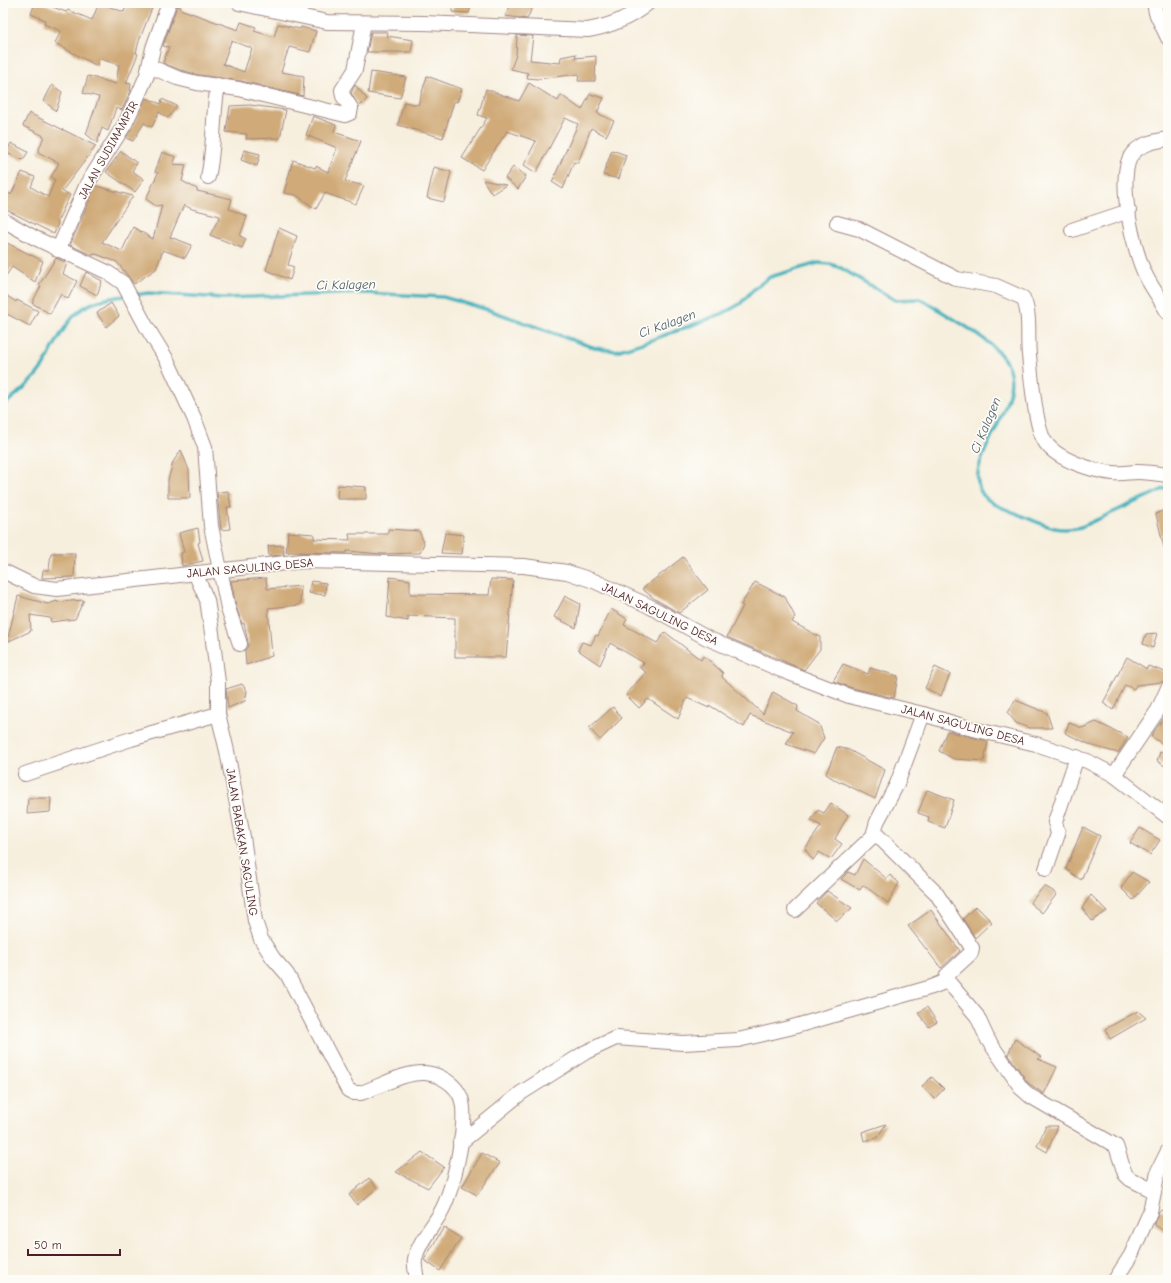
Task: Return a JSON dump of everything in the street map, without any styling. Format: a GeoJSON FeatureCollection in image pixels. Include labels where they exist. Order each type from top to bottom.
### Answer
{"type":"FeatureCollection","features":[{"type":"Feature","properties":{"kind":"street","name":"JALAN SUDIMAMPIR"},"geometry":{"type":"LineString","coordinates":[[58,250],[87,184],[125,124],[147,75],[160,27],[169,3]]}},
{"type":"Feature","properties":{"kind":"street"},"geometry":{"type":"LineString","coordinates":[[239,3],[327,22],[424,23],[588,30],[606,27],[624,19],[648,3]]}},
{"type":"Feature","properties":{"kind":"street"},"geometry":{"type":"LineString","coordinates":[[1154,3],[1156,13],[1168,38]]}},
{"type":"Feature","properties":{"kind":"street"},"geometry":{"type":"LineString","coordinates":[[149,66],[177,78],[197,83],[218,85],[298,102],[342,115],[348,114],[351,108],[342,96],[342,90],[355,70],[364,23]]}},
{"type":"Feature","properties":{"kind":"street"},"geometry":{"type":"LineString","coordinates":[[208,177],[213,155],[213,111],[218,85]]}},
{"type":"Feature","properties":{"kind":"street"},"geometry":{"type":"LineString","coordinates":[[1168,138],[1143,145],[1133,152],[1125,171],[1125,189],[1134,242],[1145,275],[1168,313]]}},
{"type":"Feature","properties":{"kind":"street"},"geometry":{"type":"LineString","coordinates":[[1072,230],[1129,211]]}},
{"type":"Feature","properties":{"kind":"street"},"geometry":{"type":"LineString","coordinates":[[3,220],[58,250],[107,272],[123,283],[167,360],[194,418],[205,447],[211,526],[228,608],[240,644]]}},
{"type":"Feature","properties":{"kind":"street"},"geometry":{"type":"LineString","coordinates":[[837,223],[859,229],[957,279],[996,286],[1022,298],[1026,311],[1029,354],[1040,427],[1043,439],[1050,448],[1069,460],[1098,470],[1125,474],[1136,472],[1168,475]]}},
{"type":"Feature","properties":{"kind":"street","name":"JALAN SAGULING DESA"},"geometry":{"type":"LineString","coordinates":[[3,571],[34,586],[56,590],[303,561],[524,566],[567,572],[594,581],[620,593],[707,638],[781,670],[849,696],[1036,744],[1077,757],[1114,775],[1168,817]]}},
{"type":"Feature","properties":{"kind":"street","name":"JALAN BABAKAN SAGULING"},"geometry":{"type":"LineString","coordinates":[[195,573],[207,600],[218,682],[218,714],[227,751],[243,837],[255,921],[261,939],[273,958],[287,974],[348,1090],[354,1093],[361,1093],[414,1073],[427,1073],[442,1078],[456,1088],[461,1098],[464,1114],[460,1143]]}},
{"type":"Feature","properties":{"kind":"street"},"geometry":{"type":"LineString","coordinates":[[1114,775],[1158,710],[1168,688]]}},
{"type":"Feature","properties":{"kind":"street"},"geometry":{"type":"LineString","coordinates":[[25,774],[131,739],[218,714]]}},
{"type":"Feature","properties":{"kind":"street"},"geometry":{"type":"LineString","coordinates":[[923,714],[897,784],[874,828],[875,834],[933,890],[972,948],[971,954],[946,976],[947,981],[977,1016],[988,1040],[1025,1092],[1116,1146],[1125,1174],[1130,1179],[1154,1191]]}},
{"type":"Feature","properties":{"kind":"street"},"geometry":{"type":"LineString","coordinates":[[1046,869],[1058,834],[1055,822],[1077,757]]}},
{"type":"Feature","properties":{"kind":"street"},"geometry":{"type":"LineString","coordinates":[[795,910],[875,834]]}},
{"type":"Feature","properties":{"kind":"street"},"geometry":{"type":"LineString","coordinates":[[417,1280],[415,1259],[424,1239],[443,1208],[452,1183],[460,1143],[521,1093],[586,1052],[616,1038],[683,1043],[738,1040],[789,1028],[932,987],[947,981]]}},
{"type":"Feature","properties":{"kind":"street"},"geometry":{"type":"LineString","coordinates":[[1115,1280],[1131,1255],[1150,1212],[1158,1171],[1168,1151]]}},
{"type":"Feature","properties":{"kind":"building"},"geometry":{"type":"Polygon","coordinates":[[[35,3],[42,3],[66,12],[68,10],[92,20],[99,3],[124,12],[126,6],[134,8],[135,3],[154,3],[139,41],[136,53],[138,54],[126,83],[131,84],[131,90],[122,110],[116,108],[108,131],[102,128],[97,143],[86,134],[99,97],[83,93],[88,76],[116,84],[119,65],[98,58],[97,66],[55,43],[61,31],[44,24],[45,20],[31,14],[35,3]]]}},
{"type":"Feature","properties":{"kind":"building"},"geometry":{"type":"Polygon","coordinates":[[[454,3],[472,3],[469,13],[452,12],[454,3]]]}},
{"type":"Feature","properties":{"kind":"building"},"geometry":{"type":"Polygon","coordinates":[[[512,3],[525,3],[533,6],[527,19],[505,16],[512,3]]]}},
{"type":"Feature","properties":{"kind":"building"},"geometry":{"type":"Polygon","coordinates":[[[177,6],[181,7],[180,9],[238,30],[241,22],[256,27],[254,31],[274,37],[278,24],[300,29],[301,27],[316,31],[310,52],[289,47],[281,72],[304,76],[303,96],[241,81],[199,75],[180,70],[163,63],[169,47],[163,46],[177,6]],[[231,41],[223,64],[244,72],[252,48],[231,41]]]}},
{"type":"Feature","properties":{"kind":"building"},"geometry":{"type":"Polygon","coordinates":[[[371,32],[388,32],[387,36],[413,40],[411,52],[367,52],[371,32]]]}},
{"type":"Feature","properties":{"kind":"building"},"geometry":{"type":"Polygon","coordinates":[[[517,35],[533,36],[530,60],[560,63],[561,57],[576,54],[575,58],[596,56],[595,81],[578,81],[579,74],[538,79],[527,78],[528,73],[511,69],[516,55],[517,35]]]}},
{"type":"Feature","properties":{"kind":"building"},"geometry":{"type":"Polygon","coordinates":[[[371,72],[406,77],[400,98],[368,93],[371,72]]]}},
{"type":"Feature","properties":{"kind":"building"},"geometry":{"type":"Polygon","coordinates":[[[427,76],[462,89],[457,102],[454,101],[443,138],[398,125],[404,102],[418,105],[427,76]]]}},
{"type":"Feature","properties":{"kind":"building"},"geometry":{"type":"Polygon","coordinates":[[[529,83],[558,101],[561,95],[582,110],[590,94],[604,98],[597,113],[614,121],[606,136],[591,128],[578,163],[574,162],[563,189],[552,182],[578,124],[565,118],[536,173],[524,165],[536,141],[507,131],[482,170],[462,158],[487,118],[478,115],[486,89],[519,101],[529,83]]]}},
{"type":"Feature","properties":{"kind":"building"},"geometry":{"type":"Polygon","coordinates":[[[52,85],[62,92],[56,111],[44,101],[52,85]]]}},
{"type":"Feature","properties":{"kind":"building"},"geometry":{"type":"Polygon","coordinates":[[[355,85],[367,99],[359,107],[351,93],[355,85]]]}},
{"type":"Feature","properties":{"kind":"building"},"geometry":{"type":"Polygon","coordinates":[[[146,98],[161,104],[162,99],[177,106],[168,118],[159,112],[152,127],[144,123],[133,141],[126,138],[146,98]]]}},
{"type":"Feature","properties":{"kind":"building"},"geometry":{"type":"Polygon","coordinates":[[[250,105],[286,110],[280,138],[246,139],[247,134],[226,132],[230,106],[250,105]]]}},
{"type":"Feature","properties":{"kind":"building"},"geometry":{"type":"Polygon","coordinates":[[[29,113],[96,146],[62,191],[70,195],[57,222],[58,223],[54,234],[3,208],[3,203],[9,193],[11,195],[22,172],[35,177],[31,187],[48,197],[55,180],[51,177],[59,163],[38,152],[44,136],[23,126],[29,113]]]}},
{"type":"Feature","properties":{"kind":"building"},"geometry":{"type":"Polygon","coordinates":[[[313,116],[336,125],[334,132],[361,141],[345,181],[364,186],[356,204],[325,193],[316,209],[296,195],[284,193],[293,160],[315,168],[316,166],[328,172],[337,148],[306,135],[313,116]]]}},
{"type":"Feature","properties":{"kind":"building"},"geometry":{"type":"Polygon","coordinates":[[[11,143],[28,152],[23,160],[6,153],[11,143]]]}},
{"type":"Feature","properties":{"kind":"building"},"geometry":{"type":"Polygon","coordinates":[[[244,150],[260,154],[257,166],[241,160],[244,150]]]}},
{"type":"Feature","properties":{"kind":"building"},"geometry":{"type":"Polygon","coordinates":[[[612,150],[626,155],[619,179],[603,175],[612,150]]]}},
{"type":"Feature","properties":{"kind":"building"},"geometry":{"type":"Polygon","coordinates":[[[121,151],[137,163],[132,171],[144,179],[135,192],[106,172],[121,151]]]}},
{"type":"Feature","properties":{"kind":"building"},"geometry":{"type":"Polygon","coordinates":[[[162,152],[176,157],[173,164],[186,165],[182,181],[197,189],[197,191],[232,199],[229,209],[247,216],[240,236],[246,239],[242,248],[210,235],[220,216],[192,209],[184,205],[170,237],[192,245],[185,258],[163,250],[156,269],[134,284],[117,262],[96,254],[91,255],[70,245],[96,186],[133,196],[102,242],[122,251],[133,227],[153,239],[162,205],[156,206],[146,199],[158,173],[155,172],[162,152]]]}},
{"type":"Feature","properties":{"kind":"building"},"geometry":{"type":"Polygon","coordinates":[[[434,167],[451,172],[444,202],[427,198],[434,167]]]}},
{"type":"Feature","properties":{"kind":"building"},"geometry":{"type":"Polygon","coordinates":[[[513,167],[526,176],[518,189],[505,178],[513,167]]]}},
{"type":"Feature","properties":{"kind":"building"},"geometry":{"type":"Polygon","coordinates":[[[483,180],[506,185],[492,194],[483,180]]]}},
{"type":"Feature","properties":{"kind":"building"},"geometry":{"type":"Polygon","coordinates":[[[279,228],[297,236],[288,265],[294,267],[290,280],[266,270],[279,228]]]}},
{"type":"Feature","properties":{"kind":"building"},"geometry":{"type":"Polygon","coordinates":[[[3,241],[43,261],[35,282],[12,267],[3,280],[3,241]]]}},
{"type":"Feature","properties":{"kind":"building"},"geometry":{"type":"Polygon","coordinates":[[[56,258],[67,263],[63,274],[77,281],[68,299],[61,294],[50,314],[32,303],[41,286],[39,285],[56,258]]]}},
{"type":"Feature","properties":{"kind":"building"},"geometry":{"type":"Polygon","coordinates":[[[86,272],[102,281],[97,295],[80,286],[86,272]]]}},
{"type":"Feature","properties":{"kind":"building"},"geometry":{"type":"Polygon","coordinates":[[[3,293],[16,302],[17,300],[38,311],[30,326],[3,312],[3,293]]]}},
{"type":"Feature","properties":{"kind":"building"},"geometry":{"type":"Polygon","coordinates":[[[111,303],[119,316],[106,327],[97,313],[111,303]]]}},
{"type":"Feature","properties":{"kind":"building"},"geometry":{"type":"Polygon","coordinates":[[[181,450],[189,470],[190,498],[168,498],[168,480],[173,462],[181,450]]]}},
{"type":"Feature","properties":{"kind":"building"},"geometry":{"type":"Polygon","coordinates":[[[338,485],[366,487],[366,499],[337,499],[338,485]]]}},
{"type":"Feature","properties":{"kind":"building"},"geometry":{"type":"Polygon","coordinates":[[[228,491],[231,507],[227,507],[230,529],[221,530],[217,492],[228,491]]]}},
{"type":"Feature","properties":{"kind":"building"},"geometry":{"type":"Polygon","coordinates":[[[1168,508],[1168,547],[1164,548],[1156,514],[1168,508]]]}},
{"type":"Feature","properties":{"kind":"building"},"geometry":{"type":"Polygon","coordinates":[[[198,528],[200,542],[198,543],[203,561],[182,566],[181,553],[184,552],[179,533],[198,528]]]}},
{"type":"Feature","properties":{"kind":"building"},"geometry":{"type":"Polygon","coordinates":[[[388,529],[419,531],[424,543],[420,553],[382,554],[347,551],[346,553],[286,552],[288,532],[314,534],[314,539],[350,540],[349,534],[388,534],[388,529]]]}},
{"type":"Feature","properties":{"kind":"building"},"geometry":{"type":"Polygon","coordinates":[[[445,533],[464,535],[462,554],[441,553],[445,533]]]}},
{"type":"Feature","properties":{"kind":"building"},"geometry":{"type":"Polygon","coordinates":[[[283,545],[284,555],[269,556],[268,546],[283,545]]]}},
{"type":"Feature","properties":{"kind":"building"},"geometry":{"type":"Polygon","coordinates":[[[51,553],[75,553],[74,577],[42,578],[43,570],[49,570],[51,553]]]}},
{"type":"Feature","properties":{"kind":"building"},"geometry":{"type":"Polygon","coordinates":[[[683,557],[708,590],[679,613],[655,599],[642,589],[683,557]]]}},
{"type":"Feature","properties":{"kind":"building"},"geometry":{"type":"Polygon","coordinates":[[[390,577],[410,580],[410,594],[489,595],[491,579],[513,580],[506,657],[455,657],[455,618],[408,616],[408,621],[387,617],[390,577]]]}},
{"type":"Feature","properties":{"kind":"building"},"geometry":{"type":"Polygon","coordinates":[[[266,578],[267,589],[301,586],[300,605],[268,608],[272,656],[246,665],[245,650],[248,646],[248,642],[244,623],[242,624],[236,606],[231,581],[266,578]]]}},
{"type":"Feature","properties":{"kind":"building"},"geometry":{"type":"Polygon","coordinates":[[[311,581],[326,583],[325,595],[309,593],[311,581]]]}},
{"type":"Feature","properties":{"kind":"building"},"geometry":{"type":"Polygon","coordinates":[[[755,582],[785,597],[795,617],[792,622],[820,637],[820,649],[804,670],[727,637],[743,606],[741,605],[755,582]]]}},
{"type":"Feature","properties":{"kind":"building"},"geometry":{"type":"Polygon","coordinates":[[[18,596],[48,604],[57,601],[84,600],[75,619],[51,622],[50,618],[30,615],[31,631],[7,642],[18,596]]]}},
{"type":"Feature","properties":{"kind":"building"},"geometry":{"type":"Polygon","coordinates":[[[565,596],[580,604],[576,628],[554,617],[565,596]]]}},
{"type":"Feature","properties":{"kind":"building"},"geometry":{"type":"Polygon","coordinates":[[[611,609],[627,619],[624,625],[657,643],[665,632],[701,660],[703,656],[723,673],[722,677],[763,714],[773,692],[798,706],[797,711],[819,724],[824,738],[814,754],[786,744],[793,732],[750,715],[744,727],[709,705],[709,708],[687,698],[678,719],[648,699],[639,708],[626,695],[646,672],[640,668],[644,663],[610,643],[600,665],[578,650],[582,642],[591,645],[596,635],[598,636],[611,609]]]}},
{"type":"Feature","properties":{"kind":"building"},"geometry":{"type":"Polygon","coordinates":[[[1157,633],[1153,648],[1143,644],[1146,634],[1157,633]]]}},
{"type":"Feature","properties":{"kind":"building"},"geometry":{"type":"Polygon","coordinates":[[[1127,657],[1147,669],[1148,666],[1168,673],[1168,680],[1136,685],[1134,689],[1125,685],[1113,710],[1103,703],[1127,657]]]}},
{"type":"Feature","properties":{"kind":"building"},"geometry":{"type":"Polygon","coordinates":[[[843,664],[868,674],[870,668],[898,676],[894,698],[852,688],[833,681],[843,664]]]}},
{"type":"Feature","properties":{"kind":"building"},"geometry":{"type":"Polygon","coordinates":[[[935,667],[950,674],[941,696],[925,688],[935,667]]]}},
{"type":"Feature","properties":{"kind":"building"},"geometry":{"type":"Polygon","coordinates":[[[242,684],[247,691],[245,701],[228,708],[226,689],[242,684]]]}},
{"type":"Feature","properties":{"kind":"building"},"geometry":{"type":"Polygon","coordinates":[[[1015,700],[1047,713],[1052,728],[1029,728],[1016,723],[1008,713],[1015,700]]]}},
{"type":"Feature","properties":{"kind":"building"},"geometry":{"type":"Polygon","coordinates":[[[613,707],[622,718],[600,740],[589,728],[613,707]]]}},
{"type":"Feature","properties":{"kind":"building"},"geometry":{"type":"Polygon","coordinates":[[[1168,712],[1168,748],[1151,736],[1168,712]]]}},
{"type":"Feature","properties":{"kind":"building"},"geometry":{"type":"Polygon","coordinates":[[[1096,722],[1128,737],[1118,753],[1093,746],[1065,733],[1069,723],[1082,728],[1096,722]]]}},
{"type":"Feature","properties":{"kind":"building"},"geometry":{"type":"Polygon","coordinates":[[[947,731],[988,741],[984,761],[954,759],[939,751],[947,731]]]}},
{"type":"Feature","properties":{"kind":"building"},"geometry":{"type":"Polygon","coordinates":[[[837,747],[849,750],[885,770],[875,799],[841,782],[840,783],[826,774],[837,747]]]}},
{"type":"Feature","properties":{"kind":"building"},"geometry":{"type":"Polygon","coordinates":[[[1160,752],[1168,755],[1168,768],[1157,761],[1160,752]]]}},
{"type":"Feature","properties":{"kind":"building"},"geometry":{"type":"Polygon","coordinates":[[[927,790],[954,800],[945,828],[928,822],[929,817],[918,813],[927,790]]]}},
{"type":"Feature","properties":{"kind":"building"},"geometry":{"type":"Polygon","coordinates":[[[28,798],[51,798],[50,812],[27,814],[28,798]]]}},
{"type":"Feature","properties":{"kind":"building"},"geometry":{"type":"Polygon","coordinates":[[[831,803],[848,815],[835,839],[842,844],[831,859],[819,852],[813,860],[805,849],[821,826],[811,820],[818,810],[824,813],[831,803]]]}},
{"type":"Feature","properties":{"kind":"building"},"geometry":{"type":"Polygon","coordinates":[[[1083,827],[1100,836],[1081,880],[1066,869],[1083,827]]]}},
{"type":"Feature","properties":{"kind":"building"},"geometry":{"type":"Polygon","coordinates":[[[1140,828],[1160,840],[1150,855],[1130,843],[1140,828]]]}},
{"type":"Feature","properties":{"kind":"building"},"geometry":{"type":"Polygon","coordinates":[[[863,859],[887,879],[890,875],[899,883],[888,903],[863,885],[860,890],[841,879],[848,872],[855,875],[863,859]]]}},
{"type":"Feature","properties":{"kind":"building"},"geometry":{"type":"Polygon","coordinates":[[[1132,872],[1149,882],[1133,900],[1121,888],[1132,872]]]}},
{"type":"Feature","properties":{"kind":"building"},"geometry":{"type":"Polygon","coordinates":[[[1044,886],[1053,891],[1056,895],[1042,913],[1030,903],[1044,886]]]}},
{"type":"Feature","properties":{"kind":"building"},"geometry":{"type":"Polygon","coordinates":[[[827,891],[852,908],[837,921],[816,903],[827,891]]]}},
{"type":"Feature","properties":{"kind":"building"},"geometry":{"type":"Polygon","coordinates":[[[1091,895],[1107,911],[1092,921],[1082,908],[1091,895]]]}},
{"type":"Feature","properties":{"kind":"building"},"geometry":{"type":"Polygon","coordinates":[[[976,906],[992,922],[975,938],[963,919],[976,906]]]}},
{"type":"Feature","properties":{"kind":"building"},"geometry":{"type":"Polygon","coordinates":[[[931,910],[960,951],[941,968],[908,926],[931,910]]]}},
{"type":"Feature","properties":{"kind":"building"},"geometry":{"type":"Polygon","coordinates":[[[927,1007],[937,1022],[929,1027],[918,1013],[927,1007]]]}},
{"type":"Feature","properties":{"kind":"building"},"geometry":{"type":"Polygon","coordinates":[[[1138,1011],[1146,1018],[1110,1039],[1105,1029],[1138,1011]]]}},
{"type":"Feature","properties":{"kind":"building"},"geometry":{"type":"Polygon","coordinates":[[[1015,1039],[1041,1057],[1038,1059],[1057,1067],[1044,1094],[1028,1083],[1008,1054],[1015,1039]]]}},
{"type":"Feature","properties":{"kind":"building"},"geometry":{"type":"Polygon","coordinates":[[[932,1077],[944,1089],[934,1099],[922,1086],[932,1077]]]}},
{"type":"Feature","properties":{"kind":"building"},"geometry":{"type":"Polygon","coordinates":[[[886,1124],[877,1138],[864,1141],[862,1132],[886,1124]]]}},
{"type":"Feature","properties":{"kind":"building"},"geometry":{"type":"Polygon","coordinates":[[[1046,1126],[1058,1126],[1047,1152],[1037,1146],[1046,1126]]]}},
{"type":"Feature","properties":{"kind":"building"},"geometry":{"type":"Polygon","coordinates":[[[422,1152],[444,1167],[428,1188],[396,1172],[422,1152]]]}},
{"type":"Feature","properties":{"kind":"building"},"geometry":{"type":"Polygon","coordinates":[[[482,1153],[500,1163],[477,1195],[462,1187],[482,1153]]]}},
{"type":"Feature","properties":{"kind":"building"},"geometry":{"type":"Polygon","coordinates":[[[369,1178],[377,1188],[357,1205],[349,1195],[369,1178]]]}},
{"type":"Feature","properties":{"kind":"building"},"geometry":{"type":"Polygon","coordinates":[[[1168,1209],[1168,1234],[1154,1224],[1159,1211],[1168,1209]]]}},
{"type":"Feature","properties":{"kind":"building"},"geometry":{"type":"Polygon","coordinates":[[[444,1227],[461,1238],[440,1271],[424,1260],[444,1227]]]}},
{"type":"Feature","properties":{"kind":"waterway","name":"Ci Kalagen"},"geometry":{"type":"LineString","coordinates":[[134,295],[148,293],[223,298],[365,293],[443,297],[489,310],[595,348],[616,351],[646,342],[722,314],[740,304],[755,288],[770,277],[818,263],[830,264],[841,268],[895,300],[920,299],[928,303],[986,340],[1004,359],[1009,369],[1011,385],[1007,403],[990,438],[978,472],[979,487],[987,499],[994,504],[1049,527],[1072,529],[1081,527],[1168,487]]}},
{"type":"Feature","properties":{"kind":"waterway","name":"Ci Kalagen"},"geometry":{"type":"LineString","coordinates":[[3,406],[37,374],[60,335],[74,316],[89,304],[111,298],[126,296]]}}]}
